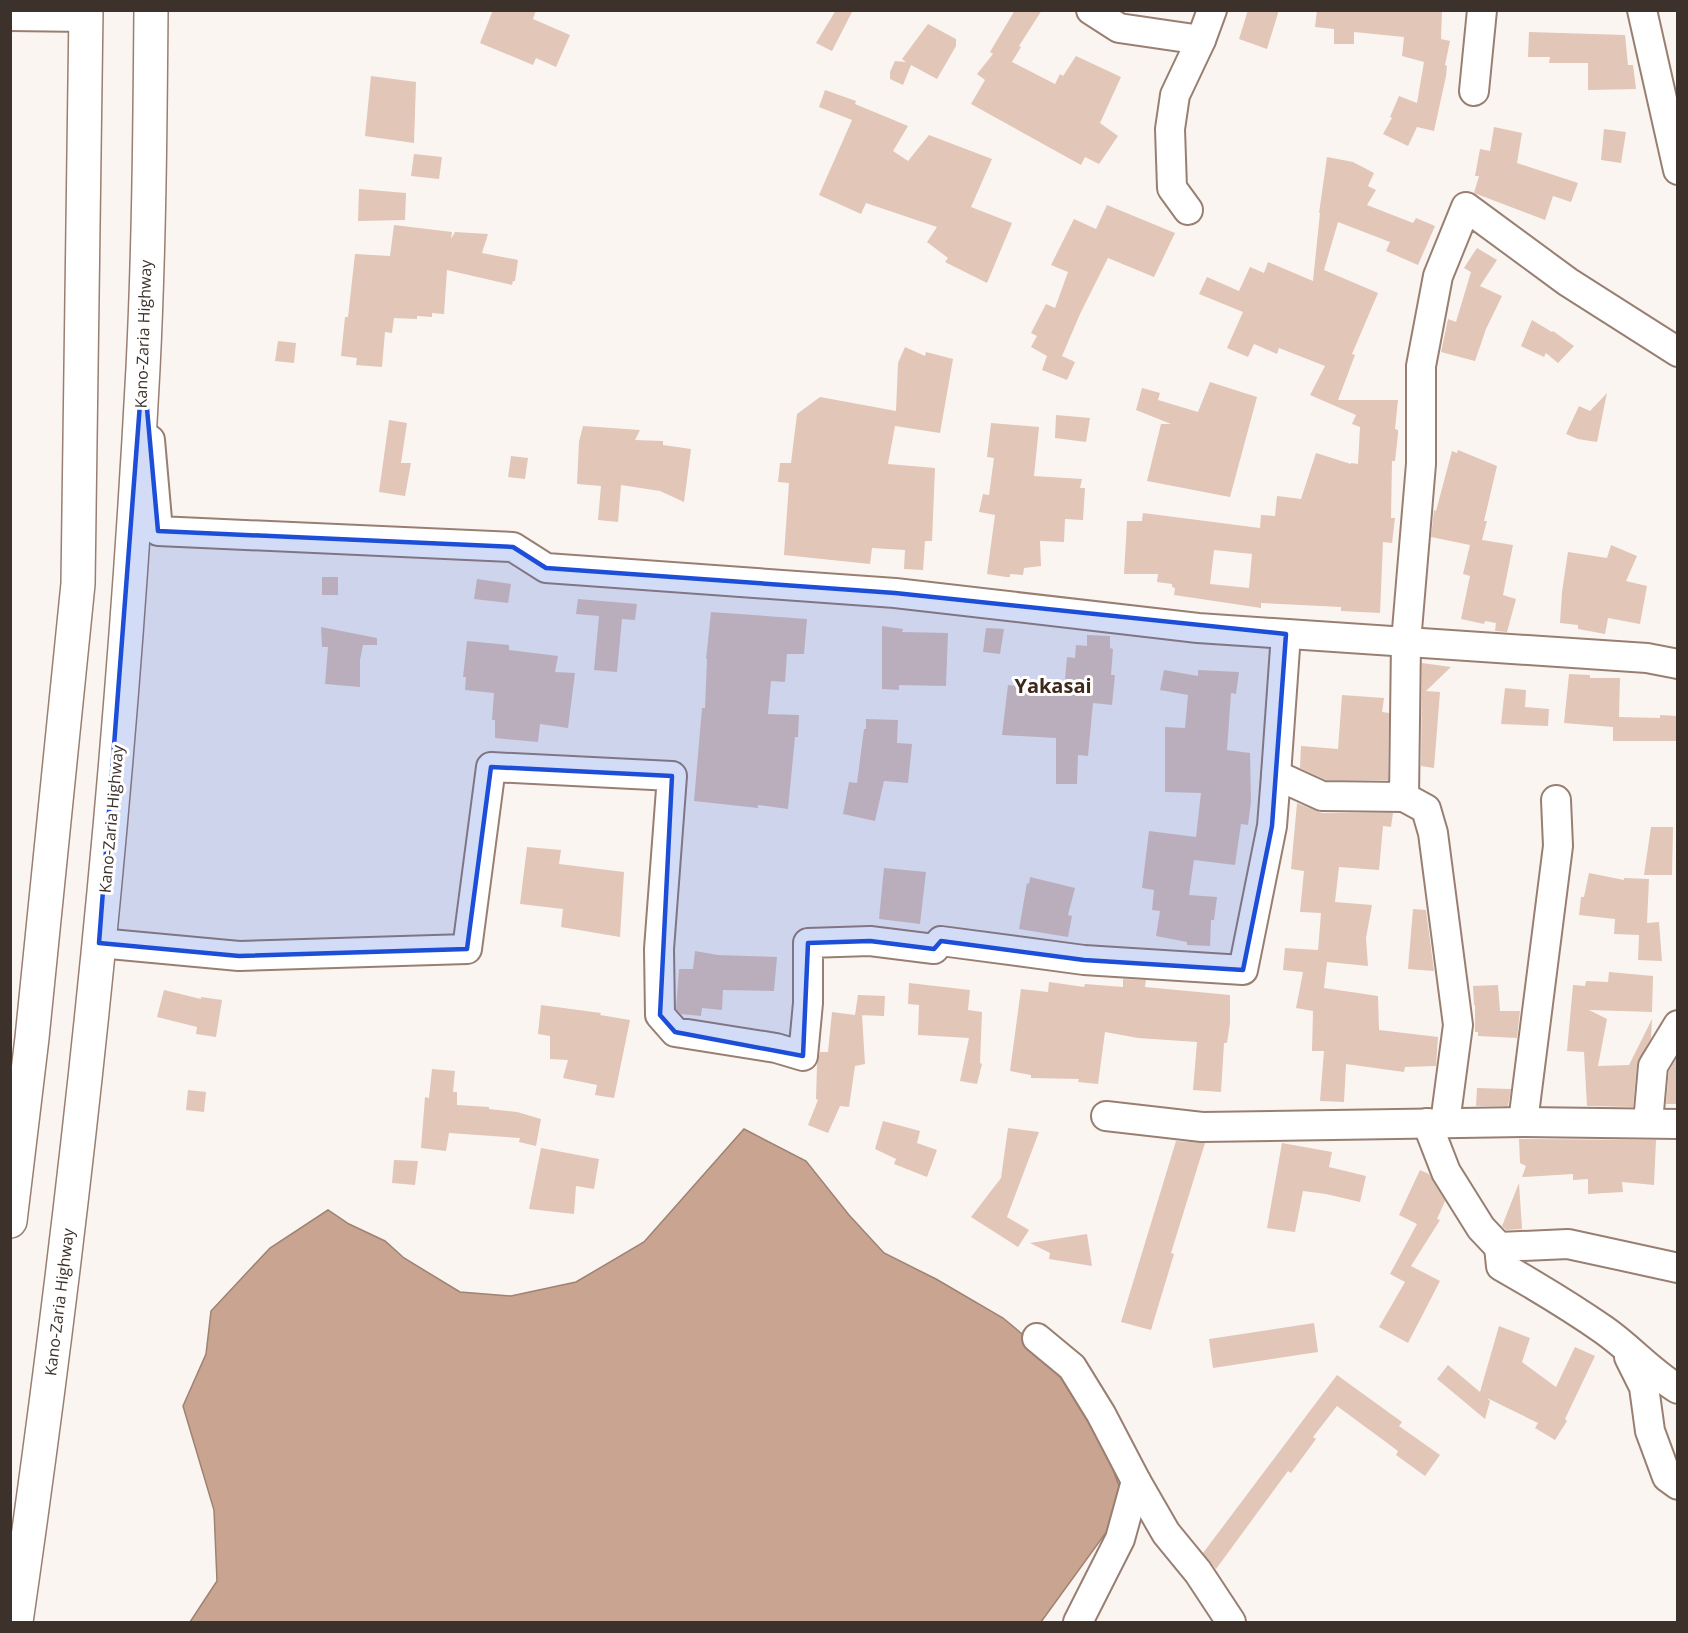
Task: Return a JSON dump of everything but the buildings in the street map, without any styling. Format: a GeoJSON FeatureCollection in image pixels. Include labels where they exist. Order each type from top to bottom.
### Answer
{"type":"FeatureCollection","features":[{"type":"Feature","properties":{"kind":"highway","name":"Kano-Zaria Highway"},"geometry":{"type":"LineString","coordinates":[[16,1623],[83,1106],[118,743],[143,363],[152,10]]}},
{"type":"Feature","properties":{"kind":"highway"},"geometry":{"type":"LineString","coordinates":[[10,1221],[32,1038],[78,584],[86,14]]}},
{"type":"Feature","properties":{"kind":"street"},"geometry":{"type":"LineString","coordinates":[[1188,210],[1172,189],[1170,129],[1175,95],[1202,40],[1212,10]]}},
{"type":"Feature","properties":{"kind":"street"},"geometry":{"type":"LineString","coordinates":[[1474,91],[1482,10]]}},
{"type":"Feature","properties":{"kind":"street"},"geometry":{"type":"LineString","coordinates":[[1642,10],[1677,170]]}},
{"type":"Feature","properties":{"kind":"street"},"geometry":{"type":"LineString","coordinates":[[1092,11],[1119,28],[1202,40]]}},
{"type":"Feature","properties":{"kind":"street"},"geometry":{"type":"LineString","coordinates":[[10,16],[86,14]]}},
{"type":"Feature","properties":{"kind":"street"},"geometry":{"type":"LineString","coordinates":[[1404,797],[1406,642],[1420,464],[1421,366],[1438,276],[1466,207],[1568,282],[1677,352]]}},
{"type":"Feature","properties":{"kind":"street"},"geometry":{"type":"LineString","coordinates":[[143,363],[158,531],[513,547],[546,568],[895,593],[1198,628],[1647,658],[1677,664]]}},
{"type":"Feature","properties":{"kind":"street"},"geometry":{"type":"LineString","coordinates":[[99,943],[239,956],[467,949],[491,767],[672,776],[659,949],[660,1015],[675,1032],[776,1048],[803,1056],[808,1003],[808,942],[870,941],[934,949],[941,941],[1084,960],[1243,970],[1272,826],[1286,634]]}},
{"type":"Feature","properties":{"kind":"street"},"geometry":{"type":"LineString","coordinates":[[1276,775],[1322,796],[1404,797],[1426,809],[1433,833],[1458,1025],[1436,1123],[1446,1172],[1481,1228],[1499,1247],[1501,1266],[1556,1298],[1606,1332],[1656,1376],[1677,1389]]}},
{"type":"Feature","properties":{"kind":"street"},"geometry":{"type":"LineString","coordinates":[[1523,1122],[1558,846],[1556,800]]}},
{"type":"Feature","properties":{"kind":"street"},"geometry":{"type":"LineString","coordinates":[[1649,1111],[1653,1066],[1677,1025]]}},
{"type":"Feature","properties":{"kind":"street"},"geometry":{"type":"LineString","coordinates":[[1106,1116],[1202,1127],[1523,1122],[1677,1124]]}},
{"type":"Feature","properties":{"kind":"street"},"geometry":{"type":"LineString","coordinates":[[1499,1247],[1568,1244],[1677,1268]]}},
{"type":"Feature","properties":{"kind":"street"},"geometry":{"type":"LineString","coordinates":[[1037,1338],[1072,1367],[1101,1414],[1166,1533],[1198,1572],[1232,1623]]}},
{"type":"Feature","properties":{"kind":"street"},"geometry":{"type":"LineString","coordinates":[[1624,1347],[1644,1387],[1650,1431],[1667,1477],[1677,1485]]}},
{"type":"Feature","properties":{"kind":"street"},"geometry":{"type":"LineString","coordinates":[[1078,1623],[1120,1539],[1136,1481]]}},
{"type":"Feature","properties":{"kind":"highlighted area"},"geometry":{"type":"Polygon","coordinates":[[[143,364],[158,531],[513,547],[546,568],[895,593],[1286,634],[1272,826],[1243,970],[1084,960],[941,941],[934,949],[870,941],[808,943],[803,1056],[675,1032],[660,1015],[672,776],[491,767],[467,949],[239,956],[99,943],[143,364]]]}},
{"type":"Feature","properties":{"kind":"shaded area"},"geometry":{"type":"Polygon","coordinates":[[[744,1129],[806,1161],[849,1215],[884,1253],[936,1279],[1003,1318],[1076,1379],[1100,1434],[1126,1505],[1041,1622],[190,1622],[217,1581],[214,1510],[183,1406],[206,1354],[211,1311],[270,1248],[328,1210],[349,1224],[385,1241],[404,1258],[460,1292],[511,1296],[576,1282],[644,1242],[744,1129]]]}},
{"type":"Feature","properties":{"kind":"district","name":"Yakasai"},"geometry":{"type":"Point","coordinates":[1053,686]}}]}
